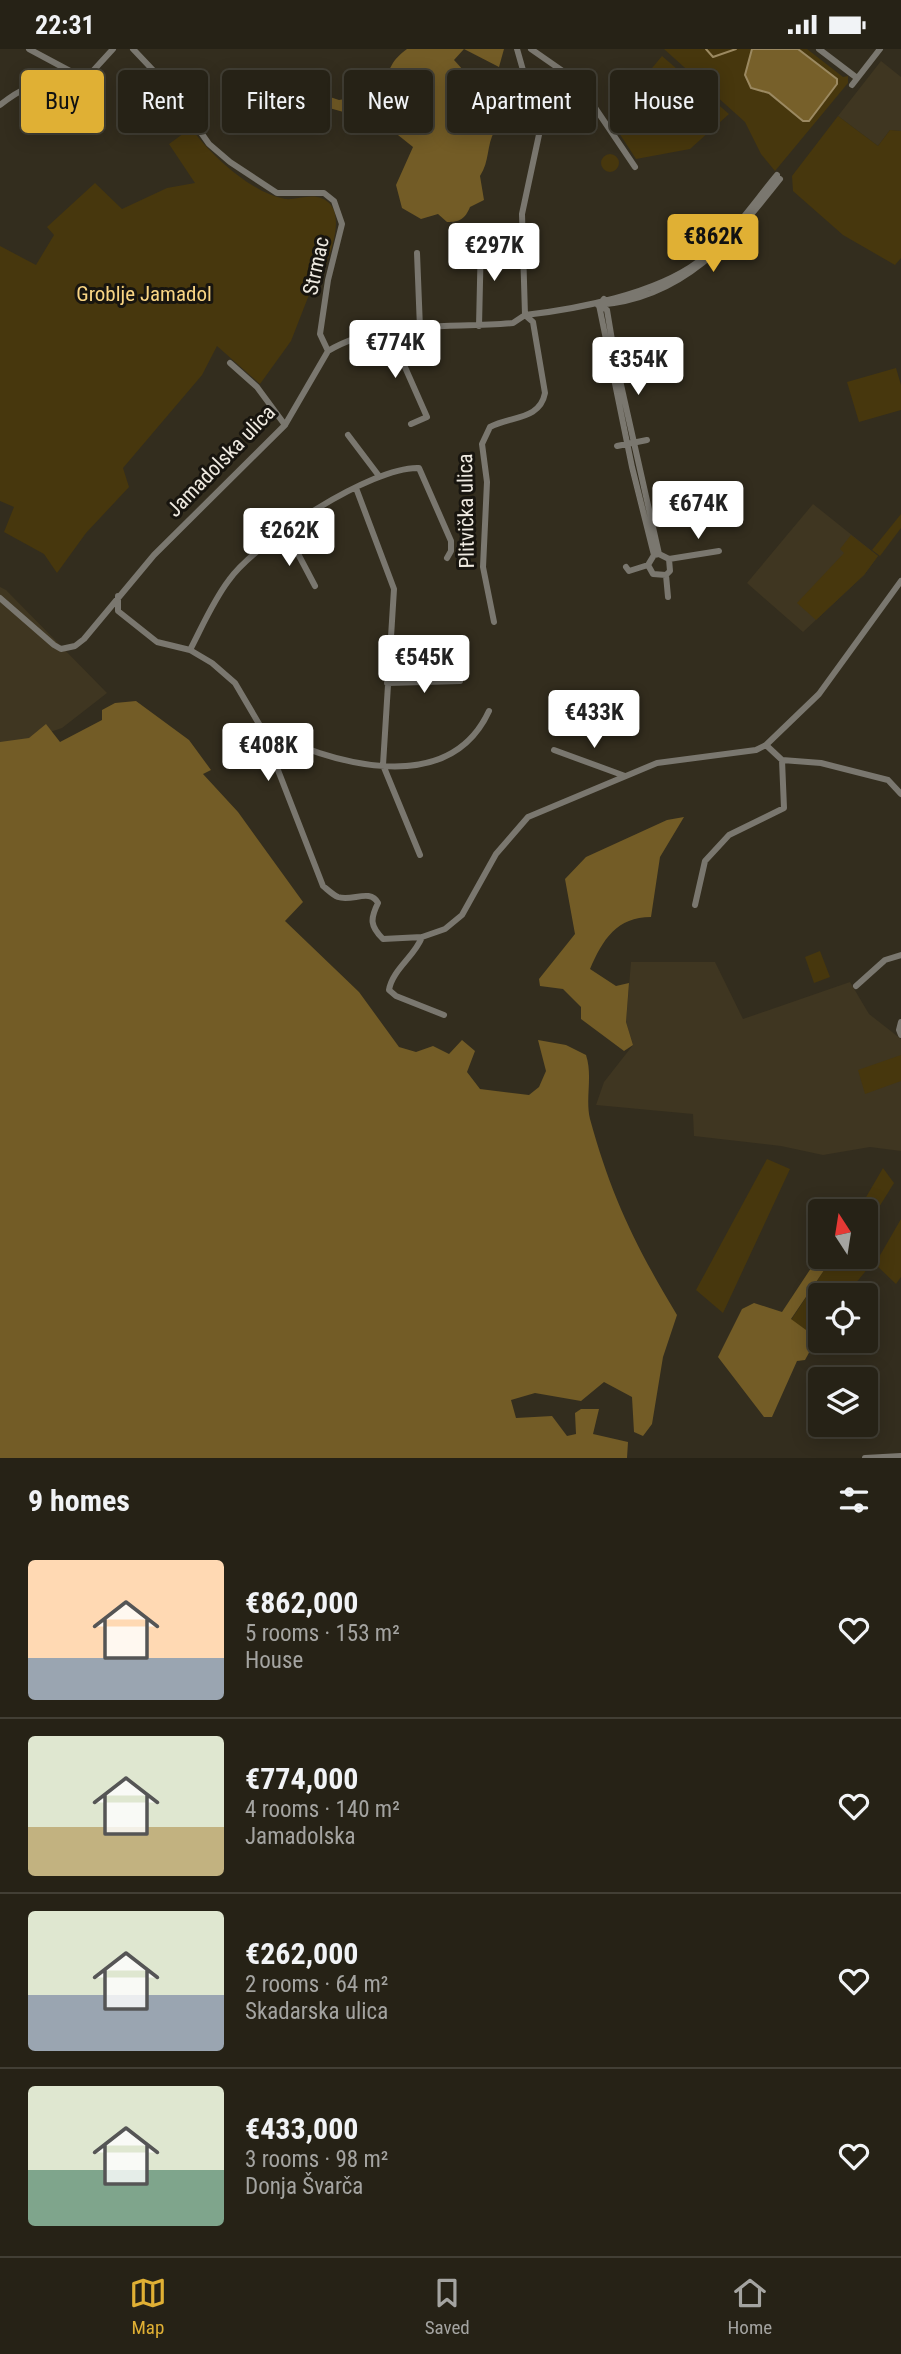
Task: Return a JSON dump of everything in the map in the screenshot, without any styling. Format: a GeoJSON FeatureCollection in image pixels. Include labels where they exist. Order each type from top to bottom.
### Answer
{"type":"FeatureCollection","features":[{"type":"Feature","properties":{"kind":"street"},"geometry":{"type":"LineString","coordinates":[[29,49],[68,70]]}},
{"type":"Feature","properties":{"kind":"street"},"geometry":{"type":"LineString","coordinates":[[94,70],[113,49]]}},
{"type":"Feature","properties":{"kind":"street","name":"Strmac"},"geometry":{"type":"LineString","coordinates":[[133,49],[175,95],[209,144],[230,162],[277,193],[324,193],[334,201],[342,224],[328,280],[320,334],[328,351]]}},
{"type":"Feature","properties":{"kind":"street"},"geometry":{"type":"LineString","coordinates":[[517,49],[540,130],[522,214],[525,315]]}},
{"type":"Feature","properties":{"kind":"street"},"geometry":{"type":"LineString","coordinates":[[531,49],[577,81],[635,167]]}},
{"type":"Feature","properties":{"kind":"street"},"geometry":{"type":"LineString","coordinates":[[819,49],[855,81],[880,49]]}},
{"type":"Feature","properties":{"kind":"street"},"geometry":{"type":"LineString","coordinates":[[0,105],[21,89]]}},
{"type":"Feature","properties":{"kind":"street"},"geometry":{"type":"LineString","coordinates":[[602,302],[613,303],[679,280],[726,241],[779,177]]}},
{"type":"Feature","properties":{"kind":"street"},"geometry":{"type":"LineString","coordinates":[[719,232],[735,249]]}},
{"type":"Feature","properties":{"kind":"street"},"geometry":{"type":"LineString","coordinates":[[479,326],[481,239]]}},
{"type":"Feature","properties":{"kind":"street"},"geometry":{"type":"LineString","coordinates":[[328,351],[339,344],[389,331],[513,323],[525,315],[602,302],[668,280],[726,241]]}},
{"type":"Feature","properties":{"kind":"street"},"geometry":{"type":"LineString","coordinates":[[417,253],[420,328]]}},
{"type":"Feature","properties":{"kind":"street"},"geometry":{"type":"LineString","coordinates":[[602,302],[607,310],[631,443]]}},
{"type":"Feature","properties":{"kind":"street"},"geometry":{"type":"LineString","coordinates":[[602,302],[657,554],[670,562],[719,551]]}},
{"type":"Feature","properties":{"kind":"street"},"geometry":{"type":"LineString","coordinates":[[607,310],[613,303]]}},
{"type":"Feature","properties":{"kind":"street","name":"Plitvička ulica"},"geometry":{"type":"LineString","coordinates":[[494,622],[483,567],[487,482],[482,445],[490,427],[533,414],[543,404],[545,393],[533,322],[525,315]]}},
{"type":"Feature","properties":{"kind":"street"},"geometry":{"type":"LineString","coordinates":[[389,331],[427,417],[411,424]]}},
{"type":"Feature","properties":{"kind":"street","name":"Jamadolska ulica"},"geometry":{"type":"LineString","coordinates":[[0,598],[61,649],[84,639],[118,596],[178,530],[285,425],[328,351]]}},
{"type":"Feature","properties":{"kind":"street"},"geometry":{"type":"LineString","coordinates":[[230,363],[257,387],[285,425]]}},
{"type":"Feature","properties":{"kind":"street"},"geometry":{"type":"LineString","coordinates":[[348,435],[379,476]]}},
{"type":"Feature","properties":{"kind":"street"},"geometry":{"type":"LineString","coordinates":[[617,446],[648,440]]}},
{"type":"Feature","properties":{"kind":"street"},"geometry":{"type":"LineString","coordinates":[[190,650],[230,578],[250,557],[286,531],[379,476],[419,468],[451,541],[452,551],[447,558]]}},
{"type":"Feature","properties":{"kind":"street"},"geometry":{"type":"LineString","coordinates":[[356,488],[394,589],[383,765],[420,855]]}},
{"type":"Feature","properties":{"kind":"street"},"geometry":{"type":"LineString","coordinates":[[286,531],[315,586]]}},
{"type":"Feature","properties":{"kind":"street"},"geometry":{"type":"LineString","coordinates":[[646,568],[657,554]]}},
{"type":"Feature","properties":{"kind":"street"},"geometry":{"type":"LineString","coordinates":[[668,597],[662,575],[670,562]]}},
{"type":"Feature","properties":{"kind":"street"},"geometry":{"type":"LineString","coordinates":[[626,567],[629,571],[646,568],[662,575]]}},
{"type":"Feature","properties":{"kind":"street"},"geometry":{"type":"LineString","coordinates":[[118,596],[118,611],[138,629],[167,647],[190,650],[212,663],[235,683],[262,729],[323,886],[336,897],[348,899],[370,895],[375,898],[378,904],[371,918],[373,929],[383,939],[422,937],[445,929],[462,915],[496,854],[528,817],[657,763],[757,750],[766,745],[819,694],[901,583]]}},
{"type":"Feature","properties":{"kind":"street"},"geometry":{"type":"LineString","coordinates":[[387,683],[460,681]]}},
{"type":"Feature","properties":{"kind":"street"},"geometry":{"type":"LineString","coordinates":[[262,729],[325,757],[362,765],[425,764],[456,750],[482,726],[489,711]]}},
{"type":"Feature","properties":{"kind":"street"},"geometry":{"type":"LineString","coordinates":[[766,745],[782,760],[821,763],[888,780],[901,794]]}},
{"type":"Feature","properties":{"kind":"street"},"geometry":{"type":"LineString","coordinates":[[555,750],[625,776]]}},
{"type":"Feature","properties":{"kind":"street"},"geometry":{"type":"LineString","coordinates":[[695,905],[705,862],[729,835],[746,829],[784,808],[782,760]]}},
{"type":"Feature","properties":{"kind":"street"},"geometry":{"type":"LineString","coordinates":[[422,937],[418,948],[390,982],[389,990],[396,996],[444,1015]]}},
{"type":"Feature","properties":{"kind":"street"},"geometry":{"type":"LineString","coordinates":[[856,986],[885,960],[901,955]]}},
{"type":"Feature","properties":{"kind":"street"},"geometry":{"type":"LineString","coordinates":[[901,1022],[898,1030],[901,1035]]}},
{"type":"Feature","properties":{"kind":"street"},"geometry":{"type":"LineString","coordinates":[[865,1458],[901,1457]]}},
{"type":"Feature","properties":{"kind":"shaded area"},"geometry":{"type":"Polygon","coordinates":[[[407,49],[464,49],[454,60],[463,70],[447,70],[447,133],[494,133],[480,176],[484,200],[470,207],[459,220],[447,222],[438,214],[421,219],[402,208],[396,185],[413,147],[396,133],[433,133],[433,70],[390,70],[407,49]]]}},
{"type":"Feature","properties":{"kind":"shaded area"},"geometry":{"type":"Polygon","coordinates":[[[464,49],[504,49],[499,67],[464,49]]]}},
{"type":"Feature","properties":{"kind":"shaded area"},"geometry":{"type":"Polygon","coordinates":[[[752,49],[798,49],[837,79],[837,84],[809,121],[803,121],[769,93],[751,88],[745,75],[752,49]]]}},
{"type":"Feature","properties":{"kind":"shaded area"},"geometry":{"type":"Polygon","coordinates":[[[881,61],[901,77],[901,131],[890,130],[878,146],[838,116],[881,61]]]}},
{"type":"Feature","properties":{"kind":"shaded area"},"geometry":{"type":"Polygon","coordinates":[[[330,97],[344,99],[344,112],[330,108],[330,97]]]}},
{"type":"Feature","properties":{"kind":"shaded area"},"geometry":{"type":"Polygon","coordinates":[[[813,504],[878,556],[864,575],[803,632],[747,583],[813,504]]]}},
{"type":"Feature","properties":{"kind":"shaded area"},"geometry":{"type":"Polygon","coordinates":[[[0,587],[107,693],[62,728],[0,749],[0,587]]]}},
{"type":"Feature","properties":{"kind":"shaded area"},"geometry":{"type":"Polygon","coordinates":[[[136,701],[189,740],[211,770],[203,774],[238,812],[303,902],[285,921],[359,992],[399,1047],[416,1052],[433,1046],[449,1054],[462,1040],[475,1051],[467,1072],[480,1089],[529,1095],[539,1087],[546,1071],[538,1040],[566,1045],[586,1055],[590,1119],[607,1173],[637,1243],[677,1315],[663,1357],[652,1424],[643,1436],[634,1432],[632,1397],[604,1382],[581,1401],[535,1393],[511,1400],[516,1418],[552,1416],[567,1436],[576,1434],[575,1413],[581,1409],[599,1409],[593,1434],[628,1442],[627,1458],[0,1458],[0,742],[29,738],[46,724],[60,742],[102,720],[102,710],[115,703],[136,701]]]}},
{"type":"Feature","properties":{"kind":"shaded area"},"geometry":{"type":"Polygon","coordinates":[[[684,817],[660,857],[651,917],[639,918],[620,926],[606,939],[590,969],[616,986],[629,983],[626,1022],[633,1045],[624,1051],[581,1019],[581,1007],[563,989],[540,986],[539,979],[575,934],[565,879],[586,857],[667,820],[684,817]]]}},
{"type":"Feature","properties":{"kind":"shaded area"},"geometry":{"type":"Polygon","coordinates":[[[631,962],[715,962],[743,1019],[850,982],[869,1014],[901,1039],[901,1151],[870,1147],[823,1155],[781,1146],[694,1136],[693,1114],[596,1105],[604,1082],[633,1045],[626,1022],[631,962]]]}},
{"type":"Feature","properties":{"kind":"shaded area"},"geometry":{"type":"Polygon","coordinates":[[[810,1269],[825,1269],[815,1283],[808,1283],[808,1294],[791,1319],[808,1331],[809,1353],[805,1360],[797,1361],[772,1417],[764,1417],[718,1357],[742,1309],[754,1303],[782,1312],[810,1269]]]}},
{"type":"Feature","properties":{"kind":"green space"},"geometry":{"type":"Polygon","coordinates":[[[664,49],[752,49],[745,75],[803,121],[809,121],[837,84],[837,79],[798,49],[807,49],[843,77],[848,76],[848,83],[775,171],[761,154],[745,122],[718,98],[718,70],[687,70],[664,49]]]}},
{"type":"Feature","properties":{"kind":"green space"},"geometry":{"type":"Polygon","coordinates":[[[662,56],[678,70],[650,70],[662,56]]]}},
{"type":"Feature","properties":{"kind":"green space"},"geometry":{"type":"Polygon","coordinates":[[[718,104],[729,114],[718,124],[718,104]]]}},
{"type":"Feature","properties":{"kind":"green space"},"geometry":{"type":"Polygon","coordinates":[[[838,116],[878,146],[890,130],[901,131],[901,258],[895,265],[843,235],[793,191],[792,176],[838,116]]]}},
{"type":"Feature","properties":{"kind":"green space","name":"Groblje Jamadol"},"geometry":{"type":"Polygon","coordinates":[[[184,133],[195,133],[232,171],[259,189],[285,199],[317,197],[328,202],[334,210],[336,221],[332,246],[321,278],[314,282],[291,341],[260,384],[217,346],[202,375],[123,468],[129,487],[86,533],[57,573],[44,554],[4,532],[14,507],[0,501],[0,246],[36,265],[54,235],[47,227],[95,183],[122,209],[167,188],[195,183],[169,144],[184,133]]]}},
{"type":"Feature","properties":{"kind":"green space"},"geometry":{"type":"Polygon","coordinates":[[[619,133],[708,133],[690,149],[636,159],[619,133]]]}},
{"type":"Feature","properties":{"kind":"green space"},"geometry":{"type":"Polygon","coordinates":[[[610,154],[616,157],[619,163],[616,169],[610,172],[604,169],[601,163],[604,157],[610,154]]]}},
{"type":"Feature","properties":{"kind":"green space"},"geometry":{"type":"Polygon","coordinates":[[[896,368],[901,385],[901,410],[859,422],[847,382],[896,368]]]}},
{"type":"Feature","properties":{"kind":"green space"},"geometry":{"type":"Polygon","coordinates":[[[901,514],[901,528],[880,556],[872,550],[901,514]]]}},
{"type":"Feature","properties":{"kind":"green space"},"geometry":{"type":"Polygon","coordinates":[[[851,535],[878,556],[864,575],[816,620],[797,603],[844,553],[840,549],[851,535]]]}},
{"type":"Feature","properties":{"kind":"green space"},"geometry":{"type":"Polygon","coordinates":[[[820,951],[830,977],[814,983],[805,957],[820,951]]]}},
{"type":"Feature","properties":{"kind":"green space"},"geometry":{"type":"Polygon","coordinates":[[[901,1055],[901,1081],[865,1094],[858,1070],[901,1055]]]}},
{"type":"Feature","properties":{"kind":"green space"},"geometry":{"type":"Polygon","coordinates":[[[767,1159],[790,1169],[723,1313],[696,1290],[767,1159]]]}},
{"type":"Feature","properties":{"kind":"green space"},"geometry":{"type":"Polygon","coordinates":[[[883,1168],[894,1183],[878,1209],[878,1199],[865,1199],[883,1168]]]}},
{"type":"Feature","properties":{"kind":"green space"},"geometry":{"type":"Polygon","coordinates":[[[901,1219],[901,1277],[896,1284],[878,1267],[878,1259],[901,1219]]]}},
{"type":"Feature","properties":{"kind":"green space"},"geometry":{"type":"Polygon","coordinates":[[[825,1269],[867,1269],[856,1283],[816,1283],[825,1269]]]}},
{"type":"Feature","properties":{"kind":"green space"},"geometry":{"type":"Polygon","coordinates":[[[808,1294],[808,1332],[791,1320],[808,1294]]]}},
{"type":"Feature","properties":{"kind":"waterway"},"geometry":{"type":"LineString","coordinates":[[706,49],[713,57],[736,49]]}}]}
